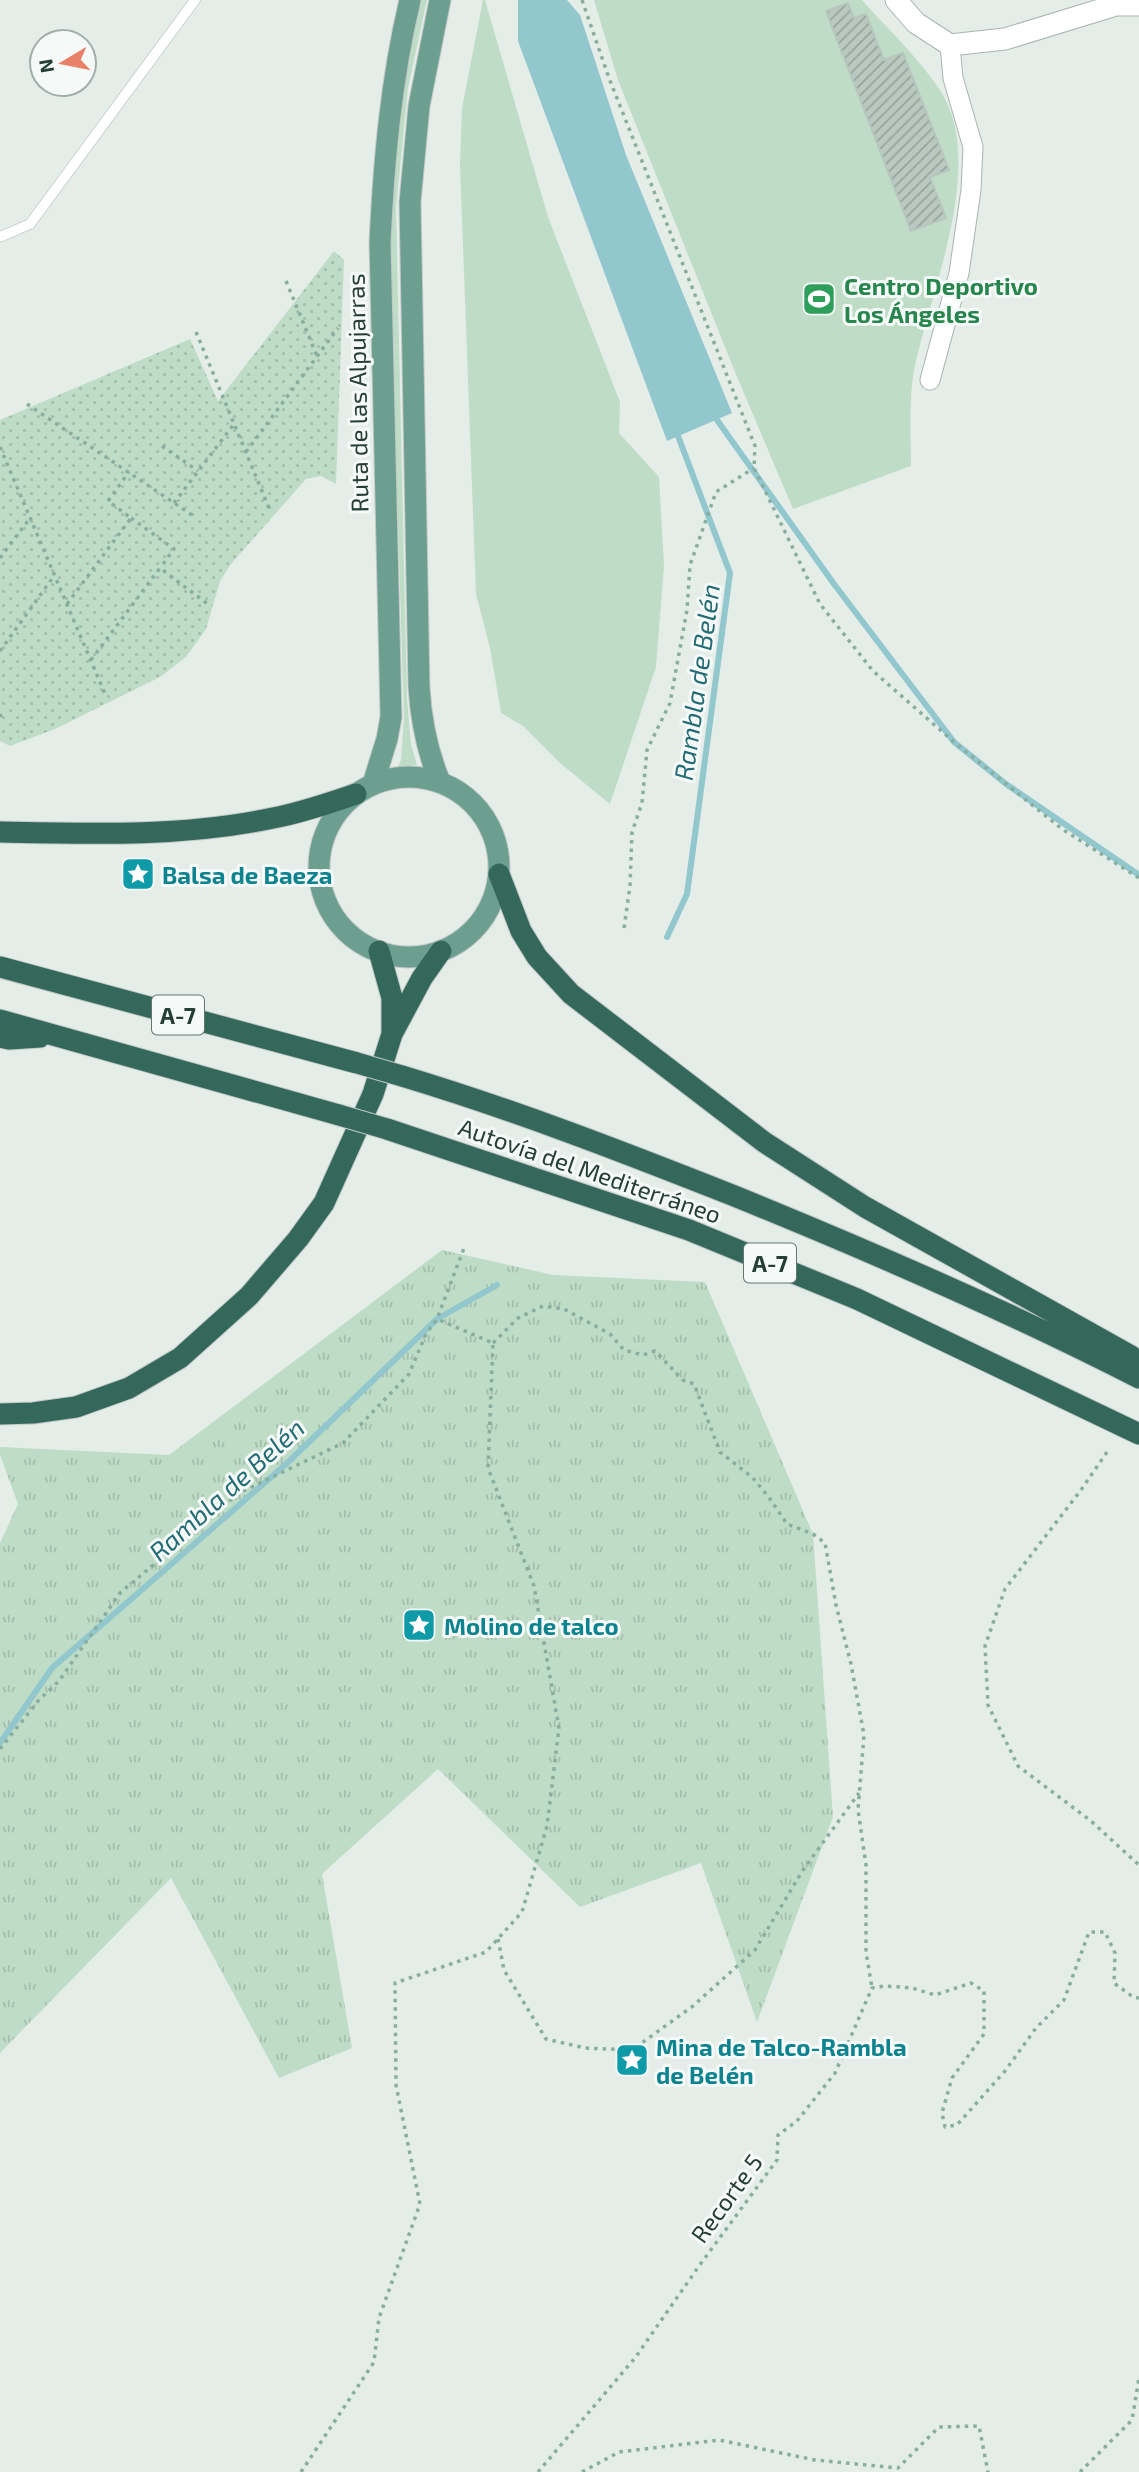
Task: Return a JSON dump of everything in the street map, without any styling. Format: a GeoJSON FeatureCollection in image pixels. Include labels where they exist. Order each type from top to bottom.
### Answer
{"type":"FeatureCollection","features":[{"type":"Feature","properties":{"kind":"highway"},"geometry":{"type":"LineString","coordinates":[[0,832],[87,834],[174,831],[271,819],[364,789]]}},
{"type":"Feature","properties":{"kind":"highway"},"geometry":{"type":"LineString","coordinates":[[499,874],[521,931],[537,957],[571,994],[764,1142],[865,1207],[1131,1356],[1139,1364]]}},
{"type":"Feature","properties":{"kind":"highway"},"geometry":{"type":"LineString","coordinates":[[379,951],[392,998],[392,1034]]}},
{"type":"Feature","properties":{"kind":"highway"},"geometry":{"type":"LineString","coordinates":[[0,1414],[76,1407],[129,1388],[180,1359],[249,1296],[298,1239],[324,1203],[373,1094],[392,1034],[422,978],[441,951]]}},
{"type":"Feature","properties":{"kind":"highway","name":"Autovía del Mediterráneo"},"geometry":{"type":"LineString","coordinates":[[0,967],[402,1076],[612,1147],[802,1223],[1057,1336],[1139,1378]]}},
{"type":"Feature","properties":{"kind":"highway","name":"Autovía del Mediterráneo"},"geometry":{"type":"LineString","coordinates":[[0,1020],[387,1129],[689,1230],[857,1299],[1139,1434]]}},
{"type":"Feature","properties":{"kind":"highway"},"geometry":{"type":"LineString","coordinates":[[0,1037],[9,1039],[57,1035]]}},
{"type":"Feature","properties":{"kind":"main road","name":"Ruta de las Alpujarras"},"geometry":{"type":"LineString","coordinates":[[364,789],[387,740],[391,717],[380,242],[390,103],[410,0]]}},
{"type":"Feature","properties":{"kind":"main road"},"geometry":{"type":"LineString","coordinates":[[440,0],[419,106],[410,202],[410,243],[419,687],[426,744],[440,782]]}},
{"type":"Feature","properties":{"kind":"main road"},"geometry":{"type":"LineString","coordinates":[[407,776],[440,782],[455,789],[480,811],[496,841],[499,874],[495,894],[487,913],[475,929],[459,942],[441,951],[421,956],[399,957],[379,951],[356,939],[337,920],[322,888],[320,853],[332,820],[364,789],[407,776]]}},
{"type":"Feature","properties":{"kind":"street"},"geometry":{"type":"LineString","coordinates":[[896,0],[916,23],[950,45],[1005,39],[1116,5],[1139,5]]}},
{"type":"Feature","properties":{"kind":"street"},"geometry":{"type":"LineString","coordinates":[[930,380],[958,273],[971,190],[973,147],[953,78],[950,45]]}},
{"type":"Feature","properties":{"kind":"lane"},"geometry":{"type":"LineString","coordinates":[[0,237],[30,224],[195,0]]}},
{"type":"Feature","properties":{"kind":"path"},"geometry":{"type":"LineString","coordinates":[[582,0],[609,78],[755,446],[754,468],[820,604],[873,671],[954,742],[1062,829],[1139,878]]}},
{"type":"Feature","properties":{"kind":"path"},"geometry":{"type":"LineString","coordinates":[[286,281],[317,356]]}},
{"type":"Feature","properties":{"kind":"path"},"geometry":{"type":"LineString","coordinates":[[246,452],[338,328]]}},
{"type":"Feature","properties":{"kind":"path"},"geometry":{"type":"LineString","coordinates":[[196,332],[269,508]]}},
{"type":"Feature","properties":{"kind":"path"},"geometry":{"type":"LineString","coordinates":[[27,404],[192,515]]}},
{"type":"Feature","properties":{"kind":"path"},"geometry":{"type":"LineString","coordinates":[[174,503],[234,423]]}},
{"type":"Feature","properties":{"kind":"path"},"geometry":{"type":"LineString","coordinates":[[162,446],[198,471]]}},
{"type":"Feature","properties":{"kind":"path"},"geometry":{"type":"LineString","coordinates":[[0,447],[105,694]]}},
{"type":"Feature","properties":{"kind":"path"},"geometry":{"type":"LineString","coordinates":[[0,467],[5,460]]}},
{"type":"Feature","properties":{"kind":"path"},"geometry":{"type":"LineString","coordinates":[[624,928],[630,887],[632,832],[642,803],[647,750],[670,703],[687,610],[690,565],[716,492],[754,468]]}},
{"type":"Feature","properties":{"kind":"path"},"geometry":{"type":"LineString","coordinates":[[91,660],[174,549],[108,501],[128,472]]}},
{"type":"Feature","properties":{"kind":"path"},"geometry":{"type":"LineString","coordinates":[[0,558],[30,518]]}},
{"type":"Feature","properties":{"kind":"path"},"geometry":{"type":"LineString","coordinates":[[67,604],[131,518]]}},
{"type":"Feature","properties":{"kind":"path"},"geometry":{"type":"LineString","coordinates":[[160,568],[209,605]]}},
{"type":"Feature","properties":{"kind":"path"},"geometry":{"type":"LineString","coordinates":[[0,651],[54,575]]}},
{"type":"Feature","properties":{"kind":"path"},"geometry":{"type":"LineString","coordinates":[[0,714],[3,722]]}},
{"type":"Feature","properties":{"kind":"path"},"geometry":{"type":"LineString","coordinates":[[0,1749],[38,1701],[59,1681],[120,1593],[239,1493],[343,1443],[409,1374],[426,1334],[437,1319],[464,1248]]}},
{"type":"Feature","properties":{"kind":"path"},"geometry":{"type":"LineString","coordinates":[[301,2472],[374,2362],[379,2318],[420,2204],[396,2085],[395,1983],[486,1952],[522,1912],[547,1826],[559,1728],[534,1586],[488,1468],[493,1343],[518,1318],[543,1306],[564,1309],[610,1334],[624,1350],[643,1354],[655,1351],[683,1380],[694,1384],[720,1452],[752,1478],[788,1524],[813,1534],[825,1543],[864,1735],[858,1810],[866,1865],[866,1952],[872,1988],[912,1988],[935,1995],[971,1983],[984,1992],[984,2034],[952,2078],[942,2113],[945,2127],[957,2125],[1005,2071],[1036,2028],[1064,2000],[1089,1932],[1105,1932],[1115,1953],[1114,1983],[1133,1997],[1139,1998]]}},
{"type":"Feature","properties":{"kind":"path"},"geometry":{"type":"LineString","coordinates":[[437,1319],[493,1343]]}},
{"type":"Feature","properties":{"kind":"path"},"geometry":{"type":"LineString","coordinates":[[1107,1452],[1005,1589],[985,1646],[988,1705],[1018,1766],[1091,1821],[1139,1866]]}},
{"type":"Feature","properties":{"kind":"path"},"geometry":{"type":"LineString","coordinates":[[498,1939],[503,1970],[546,2039],[585,2048],[632,2050],[693,2006],[755,1950],[803,1870],[859,1792]]}},
{"type":"Feature","properties":{"kind":"path","name":"Recorte 5"},"geometry":{"type":"LineString","coordinates":[[538,2472],[635,2358],[698,2266],[777,2160],[778,2135],[797,2121],[835,2073],[872,1988]]}},
{"type":"Feature","properties":{"kind":"path"},"geometry":{"type":"LineString","coordinates":[[1080,2472],[1132,2420],[1139,2378]]}},
{"type":"Feature","properties":{"kind":"path"},"geometry":{"type":"LineString","coordinates":[[582,2472],[619,2452],[719,2440],[815,2459],[898,2468],[939,2427],[979,2426],[988,2472]]}},
{"type":"Feature","properties":{"kind":"green space"},"geometry":{"type":"Polygon","coordinates":[[[421,0],[427,0],[408,88],[396,208],[407,699],[411,744],[417,765],[398,767],[401,760],[404,717],[390,267],[391,184],[395,131],[412,33],[421,0]]]}},
{"type":"Feature","properties":{"kind":"green space"},"geometry":{"type":"Polygon","coordinates":[[[483,0],[548,217],[620,402],[619,433],[659,477],[664,566],[656,667],[610,804],[560,763],[523,726],[501,713],[490,648],[476,594],[460,165],[462,108],[483,0]]]}},
{"type":"Feature","properties":{"kind":"green space","name":"Centro Deportivo Los Ángeles"},"geometry":{"type":"Polygon","coordinates":[[[594,0],[862,0],[920,64],[940,91],[947,103],[956,132],[956,200],[912,381],[911,466],[793,509],[618,80],[594,0]]]}},
{"type":"Feature","properties":{"kind":"green space"},"geometry":{"type":"Polygon","coordinates":[[[334,251],[344,260],[336,484],[321,476],[306,479],[231,564],[220,581],[206,629],[186,657],[160,677],[55,729],[10,746],[0,741],[0,420],[190,339],[218,401],[334,251]]]}},
{"type":"Feature","properties":{"kind":"green space"},"geometry":{"type":"Polygon","coordinates":[[[442,1250],[553,1275],[705,1282],[813,1534],[833,1817],[757,2022],[701,1863],[580,1907],[438,1769],[322,1874],[352,2048],[279,2078],[171,1878],[0,2053],[0,1543],[18,1504],[0,1455],[0,1447],[169,1455],[442,1250]]]}},
{"type":"Feature","properties":{"kind":"water"},"geometry":{"type":"Polygon","coordinates":[[[518,0],[567,0],[580,15],[626,155],[732,413],[667,441],[518,41],[518,0]]]}},
{"type":"Feature","properties":{"kind":"building"},"geometry":{"type":"Polygon","coordinates":[[[848,3],[854,18],[866,14],[884,60],[903,53],[949,170],[930,177],[946,218],[911,231],[826,11],[848,3]]]}},
{"type":"Feature","properties":{"kind":"waterway"},"geometry":{"type":"LineString","coordinates":[[717,420],[834,584],[954,742],[1006,784],[1139,875]]}},
{"type":"Feature","properties":{"kind":"waterway","name":"Rambla de Belén"},"geometry":{"type":"LineString","coordinates":[[667,937],[687,894],[730,573],[678,436]]}},
{"type":"Feature","properties":{"kind":"waterway","name":"Rambla de Belén"},"geometry":{"type":"LineString","coordinates":[[0,1743],[52,1668],[285,1465],[437,1319],[497,1285]]}},
{"type":"Feature","properties":{"kind":"place","name":"Centro Deportivo Los Ángeles"},"geometry":{"type":"Point","coordinates":[819,299]}},
{"type":"Feature","properties":{"kind":"place","name":"Balsa de Baeza"},"geometry":{"type":"Point","coordinates":[138,874]}},
{"type":"Feature","properties":{"kind":"place","name":"Molino de talco"},"geometry":{"type":"Point","coordinates":[419,1625]}},
{"type":"Feature","properties":{"kind":"place","name":"Mina de Talco-Rambla de Belén"},"geometry":{"type":"Point","coordinates":[632,2060]}}]}
